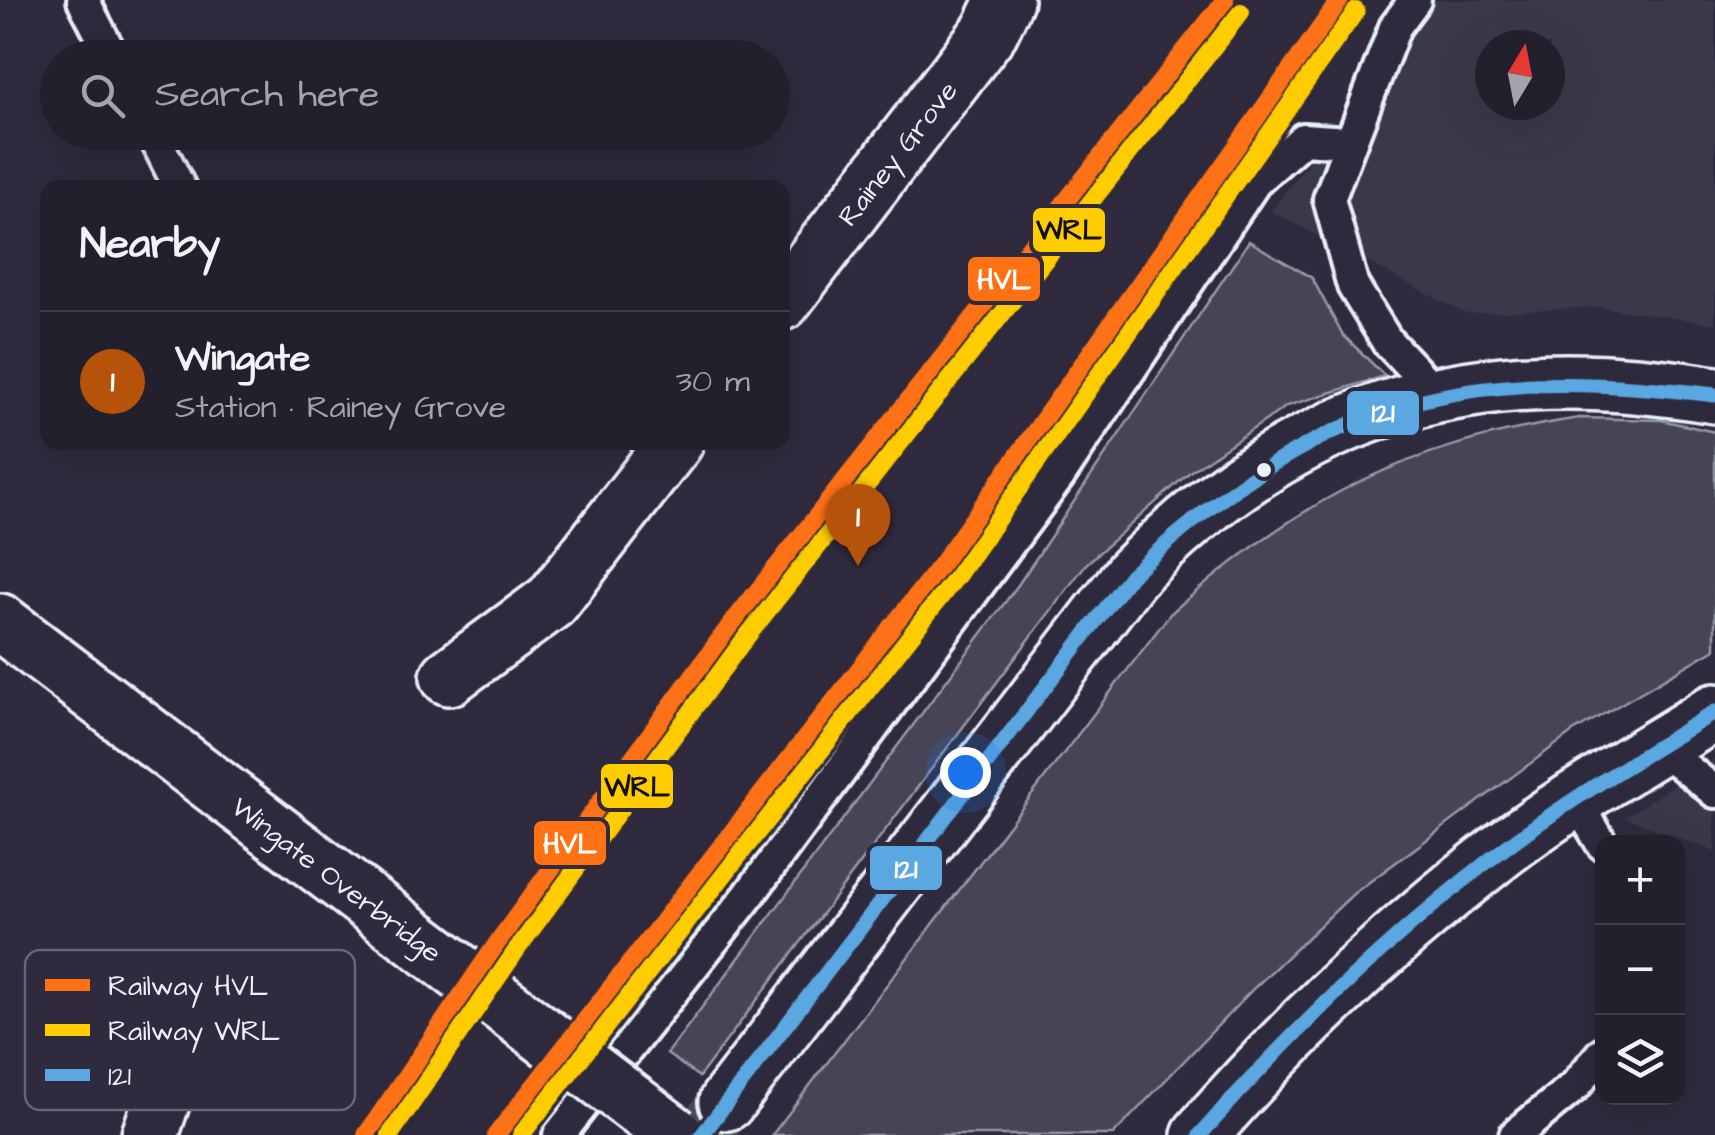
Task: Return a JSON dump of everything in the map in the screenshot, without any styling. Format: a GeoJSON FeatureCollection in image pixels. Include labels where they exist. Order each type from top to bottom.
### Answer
{"type":"FeatureCollection","features":[{"type":"Feature","properties":{"kind":"street","name":"Rainey Grove"},"geometry":{"type":"LineString","coordinates":[[790,292],[952,83],[990,31],[1006,0]]}},
{"type":"Feature","properties":{"kind":"street"},"geometry":{"type":"LineString","coordinates":[[727,1102],[1131,575],[1181,524],[1240,481],[1298,447],[1367,416],[1436,393],[1504,382],[1579,380],[1715,396]]}},
{"type":"Feature","properties":{"kind":"street"},"geometry":{"type":"LineString","coordinates":[[448,676],[552,601],[669,450]]}},
{"type":"Feature","properties":{"kind":"street","name":"Wingate Overbridge"},"geometry":{"type":"LineString","coordinates":[[0,622],[675,1135]]}},
{"type":"Feature","properties":{"kind":"street"},"geometry":{"type":"LineString","coordinates":[[1200,1135],[1370,960],[1493,857],[1588,822],[1660,747],[1715,712]]}},
{"type":"Feature","properties":{"kind":"street"},"geometry":{"type":"LineString","coordinates":[[150,1135],[159,1110]]}},
{"type":"Feature","properties":{"kind":"lane"},"geometry":{"type":"LineString","coordinates":[[82,0],[103,40]]}},
{"type":"Feature","properties":{"kind":"lane"},"geometry":{"type":"LineString","coordinates":[[1415,0],[1395,27],[1329,199],[1353,286],[1387,341],[1436,393]]}},
{"type":"Feature","properties":{"kind":"lane"},"geometry":{"type":"LineString","coordinates":[[559,1135],[749,894],[1060,475],[1255,182],[1303,138],[1348,142]]}},
{"type":"Feature","properties":{"kind":"lane"},"geometry":{"type":"LineString","coordinates":[[161,150],[176,180]]}},
{"type":"Feature","properties":{"kind":"lane"},"geometry":{"type":"LineString","coordinates":[[1660,747],[1715,792]]}},
{"type":"Feature","properties":{"kind":"lane"},"geometry":{"type":"LineString","coordinates":[[1515,1135],[1576,1086],[1595,1061]]}},
{"type":"Feature","properties":{"kind":"shaded area"},"geometry":{"type":"Polygon","coordinates":[[[1432,0],[1715,0],[1715,324],[1599,307],[1466,314],[1271,211],[1432,0]]]}},
{"type":"Feature","properties":{"kind":"shaded area"},"geometry":{"type":"Polygon","coordinates":[[[1249,241],[1312,278],[1342,334],[1385,376],[1287,406],[1191,471],[1086,564],[699,1077],[667,1054],[1018,585],[1249,241]]]}},
{"type":"Feature","properties":{"kind":"shaded area"},"geometry":{"type":"Polygon","coordinates":[[[1579,418],[1661,420],[1715,432],[1715,649],[1573,732],[1353,894],[1253,989],[1113,1135],[772,1135],[1170,614],[1266,538],[1358,482],[1459,444],[1579,418]]]}},
{"type":"Feature","properties":{"kind":"shaded area"},"geometry":{"type":"Polygon","coordinates":[[[1715,759],[1715,852],[1685,840],[1685,835],[1671,835],[1624,817],[1715,759]]]}},
{"type":"Feature","properties":{"kind":"tunnel"},"geometry":{"type":"LineString","coordinates":[[702,1135],[727,1102]]}},
{"type":"Feature","properties":{"kind":"rail line","name":"HVL"},"geometry":{"type":"LineString","coordinates":[[366,1135],[502,936],[725,632],[1225,0]]}},
{"type":"Feature","properties":{"kind":"rail line","name":"HVL"},"geometry":{"type":"LineString","coordinates":[[496,1135],[941,564],[1340,0]]}},
{"type":"Feature","properties":{"kind":"rail line","name":"WRL"},"geometry":{"type":"LineString","coordinates":[[521,1135],[957,576],[1356,11]]}},
{"type":"Feature","properties":{"kind":"rail line","name":"WRL"},"geometry":{"type":"LineString","coordinates":[[390,1135],[518,948],[741,644],[1241,12]]}},
{"type":"Feature","properties":{"kind":"transit line","name":"121"},"geometry":{"type":"LineString","coordinates":[[702,1135],[1131,575],[1201,515],[1267,468],[1333,432],[1399,407],[1468,391],[1542,385],[1624,386],[1715,395]]}},
{"type":"Feature","properties":{"kind":"transit line","name":"121"},"geometry":{"type":"LineString","coordinates":[[1200,1135],[1312,1017],[1391,942],[1474,872],[1541,822],[1715,712]]}},
{"type":"Feature","properties":{"kind":"place","name":"Wingate"},"geometry":{"type":"Point","coordinates":[858,566]}}]}
